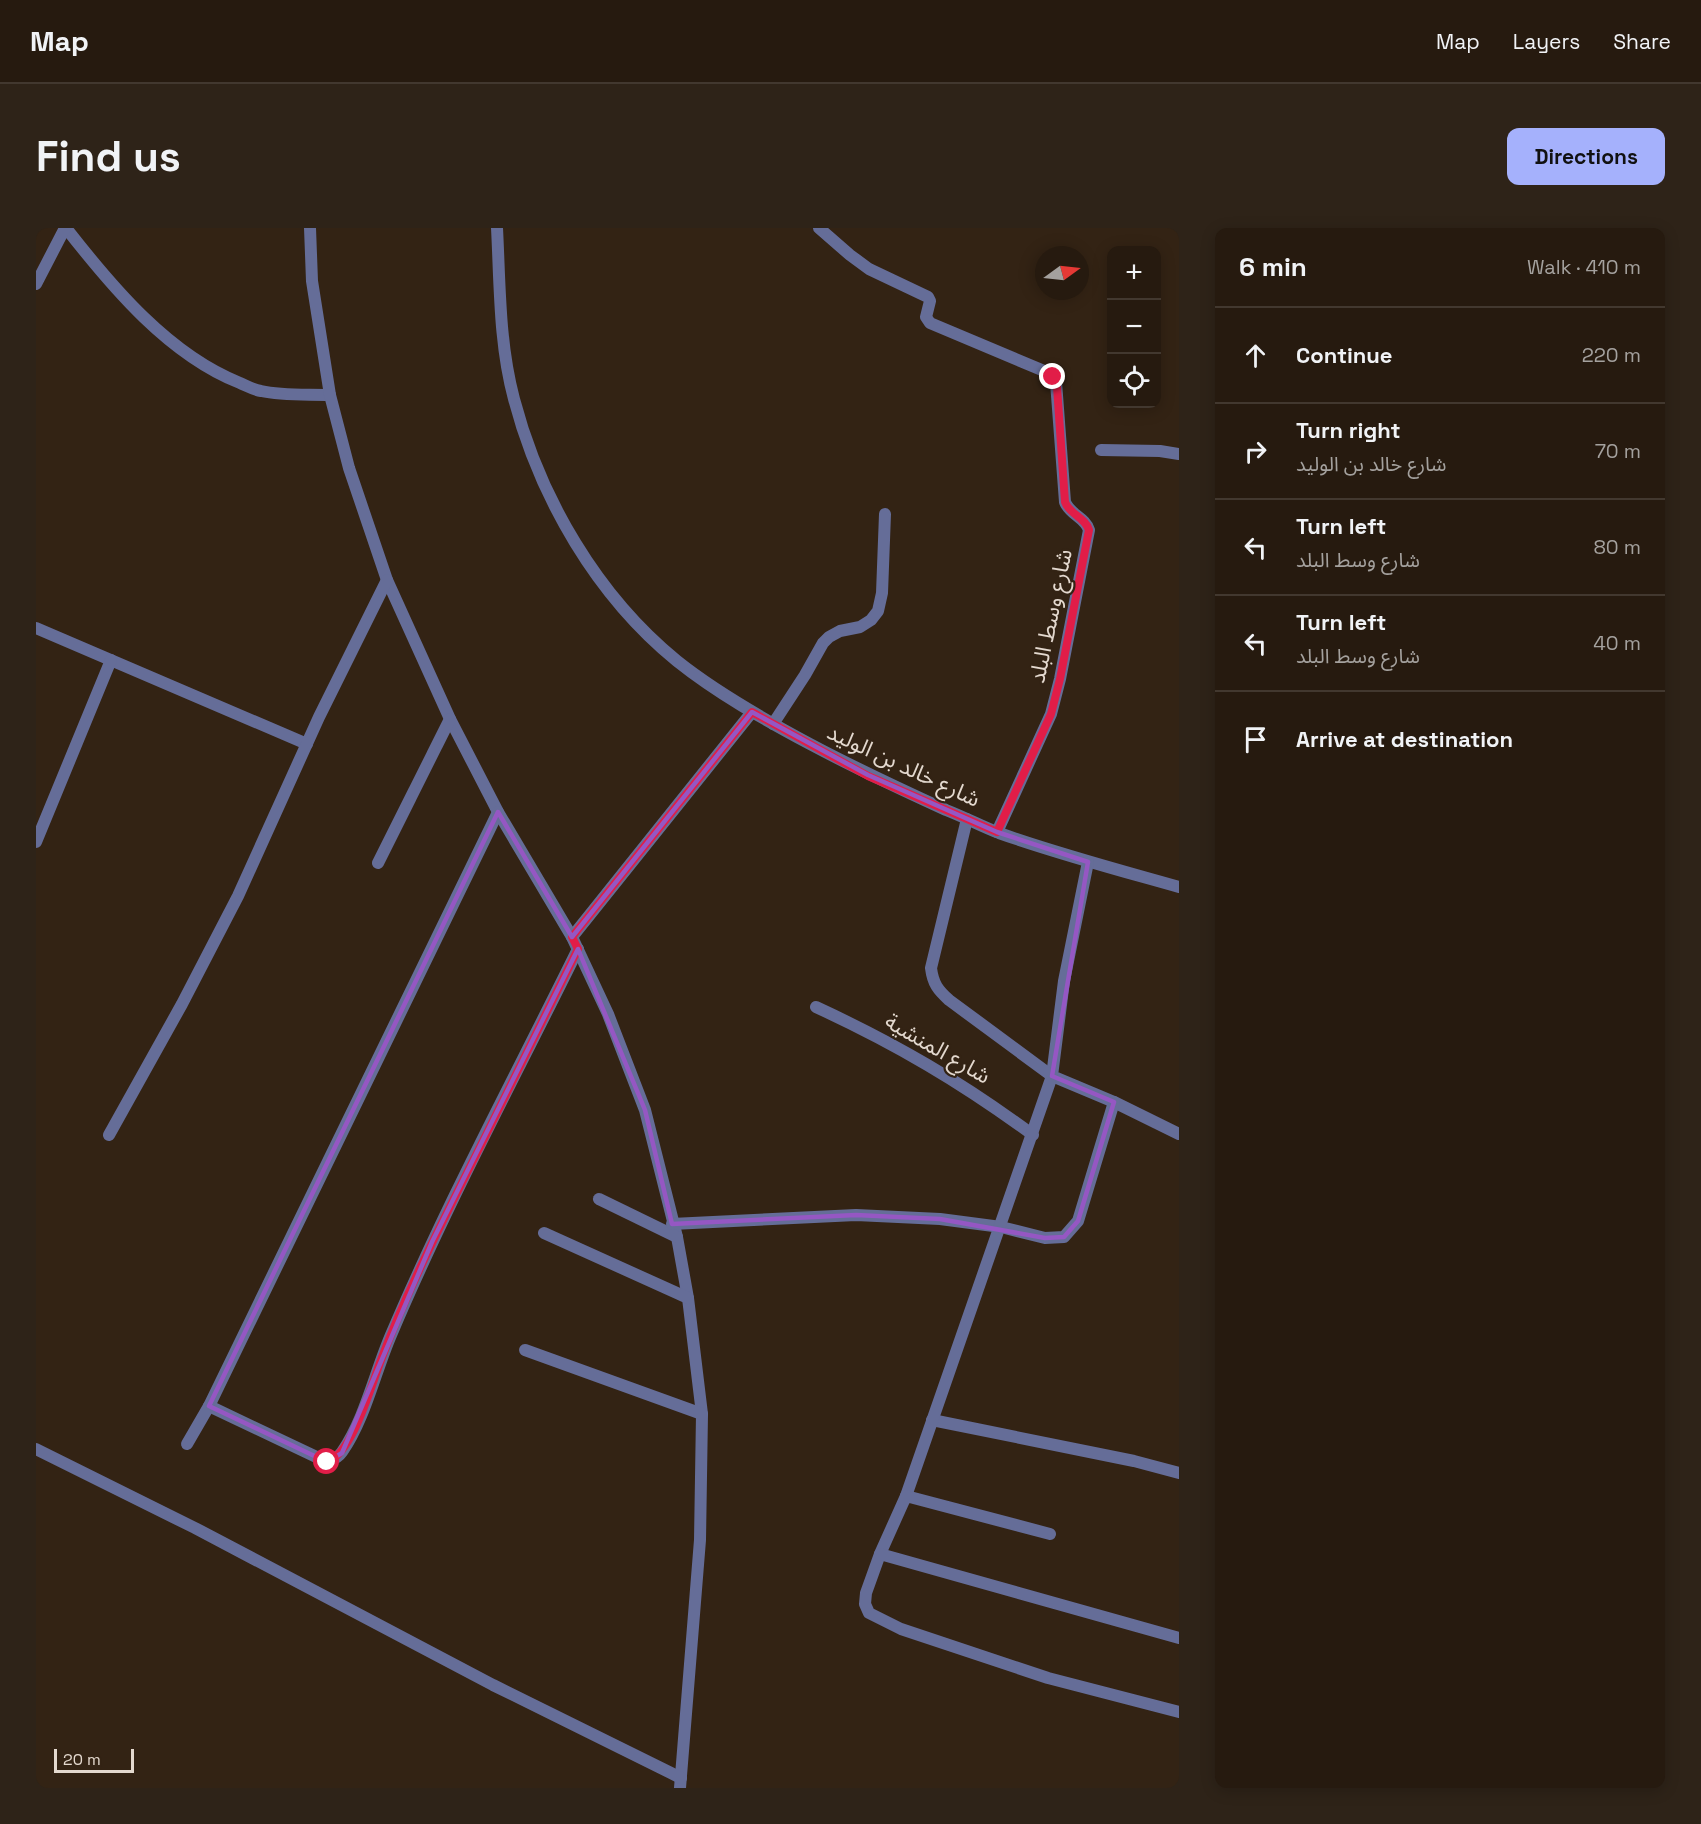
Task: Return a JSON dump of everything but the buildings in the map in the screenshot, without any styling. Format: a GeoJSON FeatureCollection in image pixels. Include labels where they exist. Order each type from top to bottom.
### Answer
{"type":"FeatureCollection","features":[{"type":"Feature","properties":{"kind":"street"},"geometry":{"type":"LineString","coordinates":[[36,284],[66,228],[104,276],[156,327],[184,352],[219,375],[260,391],[330,394]]}},
{"type":"Feature","properties":{"kind":"street"},"geometry":{"type":"LineString","coordinates":[[36,1449],[195,1528],[681,1783],[700,1540],[702,1414],[688,1298],[677,1237],[645,1110],[608,1014],[572,937],[498,812],[450,719],[387,580],[349,468],[330,394],[312,281],[310,228]]}},
{"type":"Feature","properties":{"kind":"street","name":"شارع خالد بن الوليد"},"geometry":{"type":"LineString","coordinates":[[497,228],[502,337],[513,398],[532,458],[559,516],[592,569],[632,618],[677,661],[752,712],[868,776],[997,832],[1088,862],[1179,887]]}},
{"type":"Feature","properties":{"kind":"street","name":"شارع وسط البلد"},"geometry":{"type":"LineString","coordinates":[[819,228],[868,269],[928,297],[930,301],[926,317],[930,323],[1049,373],[1056,382],[1065,502],[1069,510],[1085,521],[1089,530],[1051,714],[997,832]]}},
{"type":"Feature","properties":{"kind":"street"},"geometry":{"type":"LineString","coordinates":[[1101,450],[1160,451],[1179,454]]}},
{"type":"Feature","properties":{"kind":"street"},"geometry":{"type":"LineString","coordinates":[[773,724],[823,643],[840,631],[860,627],[871,620],[878,611],[882,593],[885,514]]}},
{"type":"Feature","properties":{"kind":"street"},"geometry":{"type":"LineString","coordinates":[[109,1135],[182,1004],[238,896],[307,744],[387,580]]}},
{"type":"Feature","properties":{"kind":"street"},"geometry":{"type":"LineString","coordinates":[[36,628],[307,744]]}},
{"type":"Feature","properties":{"kind":"street"},"geometry":{"type":"LineString","coordinates":[[36,842],[111,660]]}},
{"type":"Feature","properties":{"kind":"street"},"geometry":{"type":"LineString","coordinates":[[572,937],[752,712]]}},
{"type":"Feature","properties":{"kind":"street"},"geometry":{"type":"LineString","coordinates":[[378,863],[450,719]]}},
{"type":"Feature","properties":{"kind":"street"},"geometry":{"type":"LineString","coordinates":[[188,1444],[498,812]]}},
{"type":"Feature","properties":{"kind":"street"},"geometry":{"type":"LineString","coordinates":[[968,819],[931,969],[933,981],[938,990],[1052,1076],[1114,1102],[1179,1134]]}},
{"type":"Feature","properties":{"kind":"street"},"geometry":{"type":"LineString","coordinates":[[1088,862],[1064,981],[1052,1076],[906,1496],[880,1554],[864,1604],[869,1613],[881,1620],[1048,1678],[1179,1712]]}},
{"type":"Feature","properties":{"kind":"street"},"geometry":{"type":"LineString","coordinates":[[208,1406],[327,1462],[335,1460],[342,1453],[357,1424],[390,1337],[432,1242],[578,949]]}},
{"type":"Feature","properties":{"kind":"street","name":"شارع المنشية"},"geometry":{"type":"LineString","coordinates":[[816,1007],[873,1033],[928,1064],[982,1097],[1033,1135]]}},
{"type":"Feature","properties":{"kind":"street"},"geometry":{"type":"LineString","coordinates":[[672,1224],[856,1215],[940,1219],[1001,1227],[1045,1238],[1064,1237],[1078,1221],[1114,1102]]}},
{"type":"Feature","properties":{"kind":"street"},"geometry":{"type":"LineString","coordinates":[[599,1199],[677,1237]]}},
{"type":"Feature","properties":{"kind":"street"},"geometry":{"type":"LineString","coordinates":[[544,1233],[688,1298]]}},
{"type":"Feature","properties":{"kind":"street"},"geometry":{"type":"LineString","coordinates":[[525,1350],[702,1414]]}},
{"type":"Feature","properties":{"kind":"street"},"geometry":{"type":"LineString","coordinates":[[932,1420],[1123,1459],[1179,1473]]}},
{"type":"Feature","properties":{"kind":"street"},"geometry":{"type":"LineString","coordinates":[[906,1496],[1050,1534]]}},
{"type":"Feature","properties":{"kind":"street"},"geometry":{"type":"LineString","coordinates":[[880,1554],[1179,1638]]}},
{"type":"Feature","properties":{"kind":"highlighted area"},"geometry":{"type":"Polygon","coordinates":[[[752,712],[868,775],[997,832],[1088,862],[1052,1076],[1114,1102],[1078,1221],[1064,1237],[1045,1238],[940,1219],[856,1215],[672,1224],[645,1110],[578,949],[432,1242],[342,1453],[327,1462],[209,1406],[498,812],[572,937],[752,712]]]}},
{"type":"Feature","properties":{"kind":"route"},"geometry":{"type":"LineString","coordinates":[[327,1462],[335,1460],[342,1453],[357,1424],[390,1337],[432,1242],[578,949],[572,937],[752,712],[868,776],[997,832],[1051,714],[1089,530],[1085,521],[1069,510],[1065,502],[1057,387],[1053,377]]}}]}
